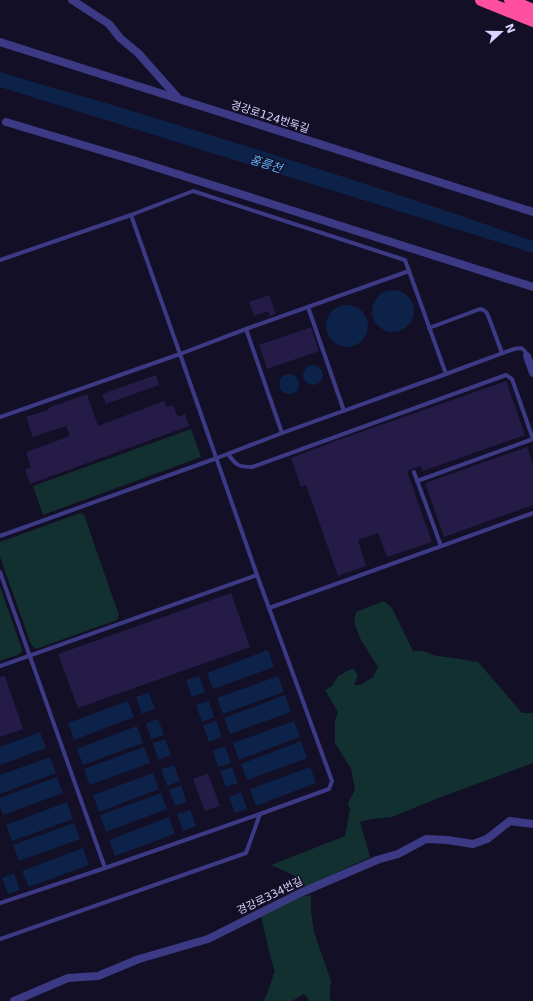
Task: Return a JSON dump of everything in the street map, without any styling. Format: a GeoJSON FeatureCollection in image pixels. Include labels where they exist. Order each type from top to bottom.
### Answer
{"type":"FeatureCollection","features":[{"type":"Feature","properties":{"kind":"highway"},"geometry":{"type":"LineString","coordinates":[[481,0],[533,21]]}},
{"type":"Feature","properties":{"kind":"highway"},"geometry":{"type":"LineString","coordinates":[[510,0],[533,10]]}},
{"type":"Feature","properties":{"kind":"street"},"geometry":{"type":"LineString","coordinates":[[72,0],[109,24],[120,38],[138,53],[178,99]]}},
{"type":"Feature","properties":{"kind":"street","name":"경강로124번둑길"},"geometry":{"type":"LineString","coordinates":[[0,42],[533,212]]}},
{"type":"Feature","properties":{"kind":"street"},"geometry":{"type":"LineString","coordinates":[[6,122],[133,160],[533,287]]}},
{"type":"Feature","properties":{"kind":"street"},"geometry":{"type":"LineString","coordinates":[[527,356],[533,374]]}},
{"type":"Feature","properties":{"kind":"street","name":"경강로334번길"},"geometry":{"type":"LineString","coordinates":[[14,1001],[68,978],[98,976],[139,959],[208,939],[300,894],[376,860],[398,854],[426,839],[447,840],[473,844],[487,839],[510,821],[533,824]]}},
{"type":"Feature","properties":{"kind":"lane"},"geometry":{"type":"LineString","coordinates":[[0,260],[130,215],[193,191],[405,260],[446,374]]}},
{"type":"Feature","properties":{"kind":"lane"},"geometry":{"type":"LineString","coordinates":[[0,903],[105,868],[329,789],[332,781],[257,575],[217,458],[130,215]]}},
{"type":"Feature","properties":{"kind":"lane"},"geometry":{"type":"LineString","coordinates":[[0,416],[180,354],[409,271]]}},
{"type":"Feature","properties":{"kind":"lane"},"geometry":{"type":"LineString","coordinates":[[308,307],[344,411]]}},
{"type":"Feature","properties":{"kind":"lane"},"geometry":{"type":"LineString","coordinates":[[429,328],[480,309],[484,310],[487,312],[502,353]]}},
{"type":"Feature","properties":{"kind":"lane"},"geometry":{"type":"LineString","coordinates":[[246,329],[282,433]]}},
{"type":"Feature","properties":{"kind":"lane"},"geometry":{"type":"LineString","coordinates":[[0,536],[502,353],[521,348],[525,351],[527,356]]}},
{"type":"Feature","properties":{"kind":"lane"},"geometry":{"type":"LineString","coordinates":[[228,454],[235,463],[242,467],[252,467],[506,375],[512,379],[533,439],[417,481]]}},
{"type":"Feature","properties":{"kind":"lane"},"geometry":{"type":"LineString","coordinates":[[414,472],[441,546]]}},
{"type":"Feature","properties":{"kind":"lane"},"geometry":{"type":"LineString","coordinates":[[269,608],[533,513]]}},
{"type":"Feature","properties":{"kind":"lane"},"geometry":{"type":"LineString","coordinates":[[0,572],[105,868]]}},
{"type":"Feature","properties":{"kind":"lane"},"geometry":{"type":"LineString","coordinates":[[0,666],[257,575]]}},
{"type":"Feature","properties":{"kind":"lane"},"geometry":{"type":"LineString","coordinates":[[0,939],[246,852],[260,814]]}},
{"type":"Feature","properties":{"kind":"green space"},"geometry":{"type":"Polygon","coordinates":[[[191,429],[201,457],[43,515],[33,486],[191,429]]]}},
{"type":"Feature","properties":{"kind":"green space"},"geometry":{"type":"Polygon","coordinates":[[[80,513],[84,515],[119,615],[117,620],[36,649],[31,644],[0,557],[0,542],[80,513]]]}},
{"type":"Feature","properties":{"kind":"green space"},"geometry":{"type":"Polygon","coordinates":[[[0,586],[22,650],[20,654],[0,661],[0,586]]]}},
{"type":"Feature","properties":{"kind":"green space"},"geometry":{"type":"Polygon","coordinates":[[[384,601],[392,608],[413,651],[423,651],[437,656],[478,662],[522,713],[533,713],[533,763],[392,817],[371,819],[360,822],[370,857],[306,887],[293,875],[271,865],[345,836],[350,809],[348,803],[355,790],[351,769],[335,743],[335,720],[338,712],[325,690],[332,686],[338,676],[353,668],[358,675],[354,685],[360,685],[373,677],[378,667],[361,640],[354,622],[356,612],[384,601]]]}},
{"type":"Feature","properties":{"kind":"green space"},"geometry":{"type":"Polygon","coordinates":[[[311,895],[311,911],[314,932],[331,981],[330,1001],[310,1001],[304,994],[292,1001],[263,1001],[275,971],[261,917],[300,897],[311,895]]]}},
{"type":"Feature","properties":{"kind":"water","name":"홍릉천"},"geometry":{"type":"Polygon","coordinates":[[[0,72],[240,144],[436,207],[533,241],[533,253],[0,87],[0,72]]]}},
{"type":"Feature","properties":{"kind":"water"},"geometry":{"type":"Polygon","coordinates":[[[393,290],[408,296],[414,311],[408,326],[393,332],[378,326],[372,311],[378,296],[393,290]]]}},
{"type":"Feature","properties":{"kind":"water"},"geometry":{"type":"Polygon","coordinates":[[[347,305],[362,311],[368,326],[362,341],[347,347],[332,341],[326,326],[332,311],[347,305]]]}},
{"type":"Feature","properties":{"kind":"water"},"geometry":{"type":"Polygon","coordinates":[[[313,365],[320,368],[323,375],[320,382],[313,385],[306,382],[303,375],[306,368],[313,365]]]}},
{"type":"Feature","properties":{"kind":"water"},"geometry":{"type":"Polygon","coordinates":[[[289,374],[296,377],[299,384],[296,391],[289,394],[282,391],[279,384],[282,377],[289,374]]]}},
{"type":"Feature","properties":{"kind":"water"},"geometry":{"type":"Polygon","coordinates":[[[268,650],[274,667],[213,689],[207,673],[268,650]]]}},
{"type":"Feature","properties":{"kind":"water"},"geometry":{"type":"Polygon","coordinates":[[[199,676],[205,692],[192,697],[186,680],[199,676]]]}},
{"type":"Feature","properties":{"kind":"water"},"geometry":{"type":"Polygon","coordinates":[[[278,676],[284,692],[223,714],[217,698],[278,676]]]}},
{"type":"Feature","properties":{"kind":"water"},"geometry":{"type":"Polygon","coordinates":[[[149,693],[155,709],[142,714],[136,697],[149,693]]]}},
{"type":"Feature","properties":{"kind":"water"},"geometry":{"type":"Polygon","coordinates":[[[285,695],[291,712],[230,734],[224,718],[285,695]]]}},
{"type":"Feature","properties":{"kind":"water"},"geometry":{"type":"Polygon","coordinates":[[[128,701],[134,717],[74,740],[68,723],[128,701]]]}},
{"type":"Feature","properties":{"kind":"water"},"geometry":{"type":"Polygon","coordinates":[[[209,701],[214,717],[202,722],[196,705],[209,701]]]}},
{"type":"Feature","properties":{"kind":"water"},"geometry":{"type":"Polygon","coordinates":[[[158,719],[164,735],[151,739],[146,723],[158,719]]]}},
{"type":"Feature","properties":{"kind":"water"},"geometry":{"type":"Polygon","coordinates":[[[216,721],[222,737],[209,742],[203,725],[216,721]]]}},
{"type":"Feature","properties":{"kind":"water"},"geometry":{"type":"Polygon","coordinates":[[[294,721],[300,737],[239,760],[233,743],[294,721]]]}},
{"type":"Feature","properties":{"kind":"water"},"geometry":{"type":"Polygon","coordinates":[[[137,726],[143,743],[83,765],[77,749],[137,726]]]}},
{"type":"Feature","properties":{"kind":"water"},"geometry":{"type":"Polygon","coordinates":[[[40,732],[46,748],[0,765],[0,747],[40,732]]]}},
{"type":"Feature","properties":{"kind":"water"},"geometry":{"type":"Polygon","coordinates":[[[165,739],[171,755],[158,760],[153,743],[165,739]]]}},
{"type":"Feature","properties":{"kind":"water"},"geometry":{"type":"Polygon","coordinates":[[[301,741],[307,758],[247,780],[241,764],[301,741]]]}},
{"type":"Feature","properties":{"kind":"water"},"geometry":{"type":"Polygon","coordinates":[[[225,746],[231,763],[218,767],[213,751],[225,746]]]}},
{"type":"Feature","properties":{"kind":"water"},"geometry":{"type":"Polygon","coordinates":[[[144,747],[150,763],[90,785],[84,769],[144,747]]]}},
{"type":"Feature","properties":{"kind":"water"},"geometry":{"type":"Polygon","coordinates":[[[50,757],[56,773],[0,794],[0,775],[50,757]]]}},
{"type":"Feature","properties":{"kind":"water"},"geometry":{"type":"Polygon","coordinates":[[[174,765],[180,781],[167,786],[161,769],[174,765]]]}},
{"type":"Feature","properties":{"kind":"water"},"geometry":{"type":"Polygon","coordinates":[[[232,767],[238,783],[226,787],[220,771],[232,767]]]}},
{"type":"Feature","properties":{"kind":"water"},"geometry":{"type":"Polygon","coordinates":[[[310,767],[316,783],[256,806],[250,789],[310,767]]]}},
{"type":"Feature","properties":{"kind":"water"},"geometry":{"type":"Polygon","coordinates":[[[153,773],[159,789],[99,812],[93,795],[153,773]]]}},
{"type":"Feature","properties":{"kind":"water"},"geometry":{"type":"Polygon","coordinates":[[[57,777],[63,793],[3,815],[0,807],[0,798],[57,777]]]}},
{"type":"Feature","properties":{"kind":"water"},"geometry":{"type":"Polygon","coordinates":[[[181,785],[187,802],[175,806],[169,790],[181,785]]]}},
{"type":"Feature","properties":{"kind":"water"},"geometry":{"type":"Polygon","coordinates":[[[241,792],[247,809],[235,813],[229,797],[241,792]]]}},
{"type":"Feature","properties":{"kind":"water"},"geometry":{"type":"Polygon","coordinates":[[[161,793],[167,809],[106,832],[100,815],[161,793]]]}},
{"type":"Feature","properties":{"kind":"water"},"geometry":{"type":"Polygon","coordinates":[[[67,802],[73,819],[12,841],[6,825],[67,802]]]}},
{"type":"Feature","properties":{"kind":"water"},"geometry":{"type":"Polygon","coordinates":[[[190,810],[196,826],[183,831],[177,814],[190,810]]]}},
{"type":"Feature","properties":{"kind":"water"},"geometry":{"type":"Polygon","coordinates":[[[169,817],[175,834],[115,856],[109,840],[169,817]]]}},
{"type":"Feature","properties":{"kind":"water"},"geometry":{"type":"Polygon","coordinates":[[[74,823],[80,839],[19,861],[13,845],[74,823]]]}},
{"type":"Feature","properties":{"kind":"water"},"geometry":{"type":"Polygon","coordinates":[[[83,848],[89,865],[29,887],[22,871],[83,848]]]}},
{"type":"Feature","properties":{"kind":"water"},"geometry":{"type":"Polygon","coordinates":[[[14,873],[20,890],[8,894],[2,878],[14,873]]]}},
{"type":"Feature","properties":{"kind":"building"},"geometry":{"type":"Polygon","coordinates":[[[269,295],[276,314],[270,316],[268,311],[254,316],[249,302],[269,295]]]}},
{"type":"Feature","properties":{"kind":"building"},"geometry":{"type":"Polygon","coordinates":[[[311,327],[319,351],[267,369],[259,345],[311,327]]]}},
{"type":"Feature","properties":{"kind":"building"},"geometry":{"type":"Polygon","coordinates":[[[156,375],[159,385],[106,404],[102,394],[156,375]]]}},
{"type":"Feature","properties":{"kind":"building"},"geometry":{"type":"Polygon","coordinates":[[[506,381],[525,435],[423,471],[421,466],[407,471],[432,542],[387,557],[378,533],[358,540],[366,566],[338,576],[306,485],[301,487],[291,458],[506,381]]]}},
{"type":"Feature","properties":{"kind":"building"},"geometry":{"type":"Polygon","coordinates":[[[87,394],[98,426],[164,401],[166,407],[173,405],[178,417],[185,414],[189,426],[30,484],[25,470],[31,467],[26,452],[70,436],[66,426],[33,437],[26,417],[48,410],[48,408],[87,394]]]}},
{"type":"Feature","properties":{"kind":"building"},"geometry":{"type":"Polygon","coordinates":[[[527,447],[533,464],[533,505],[444,537],[425,483],[527,447]]]}},
{"type":"Feature","properties":{"kind":"building"},"geometry":{"type":"Polygon","coordinates":[[[231,593],[250,647],[78,708],[58,654],[231,593]]]}},
{"type":"Feature","properties":{"kind":"building"},"geometry":{"type":"Polygon","coordinates":[[[5,676],[23,729],[0,737],[0,677],[5,676]]]}},
{"type":"Feature","properties":{"kind":"building"},"geometry":{"type":"Polygon","coordinates":[[[208,773],[220,806],[205,811],[193,779],[208,773]]]}}]}
